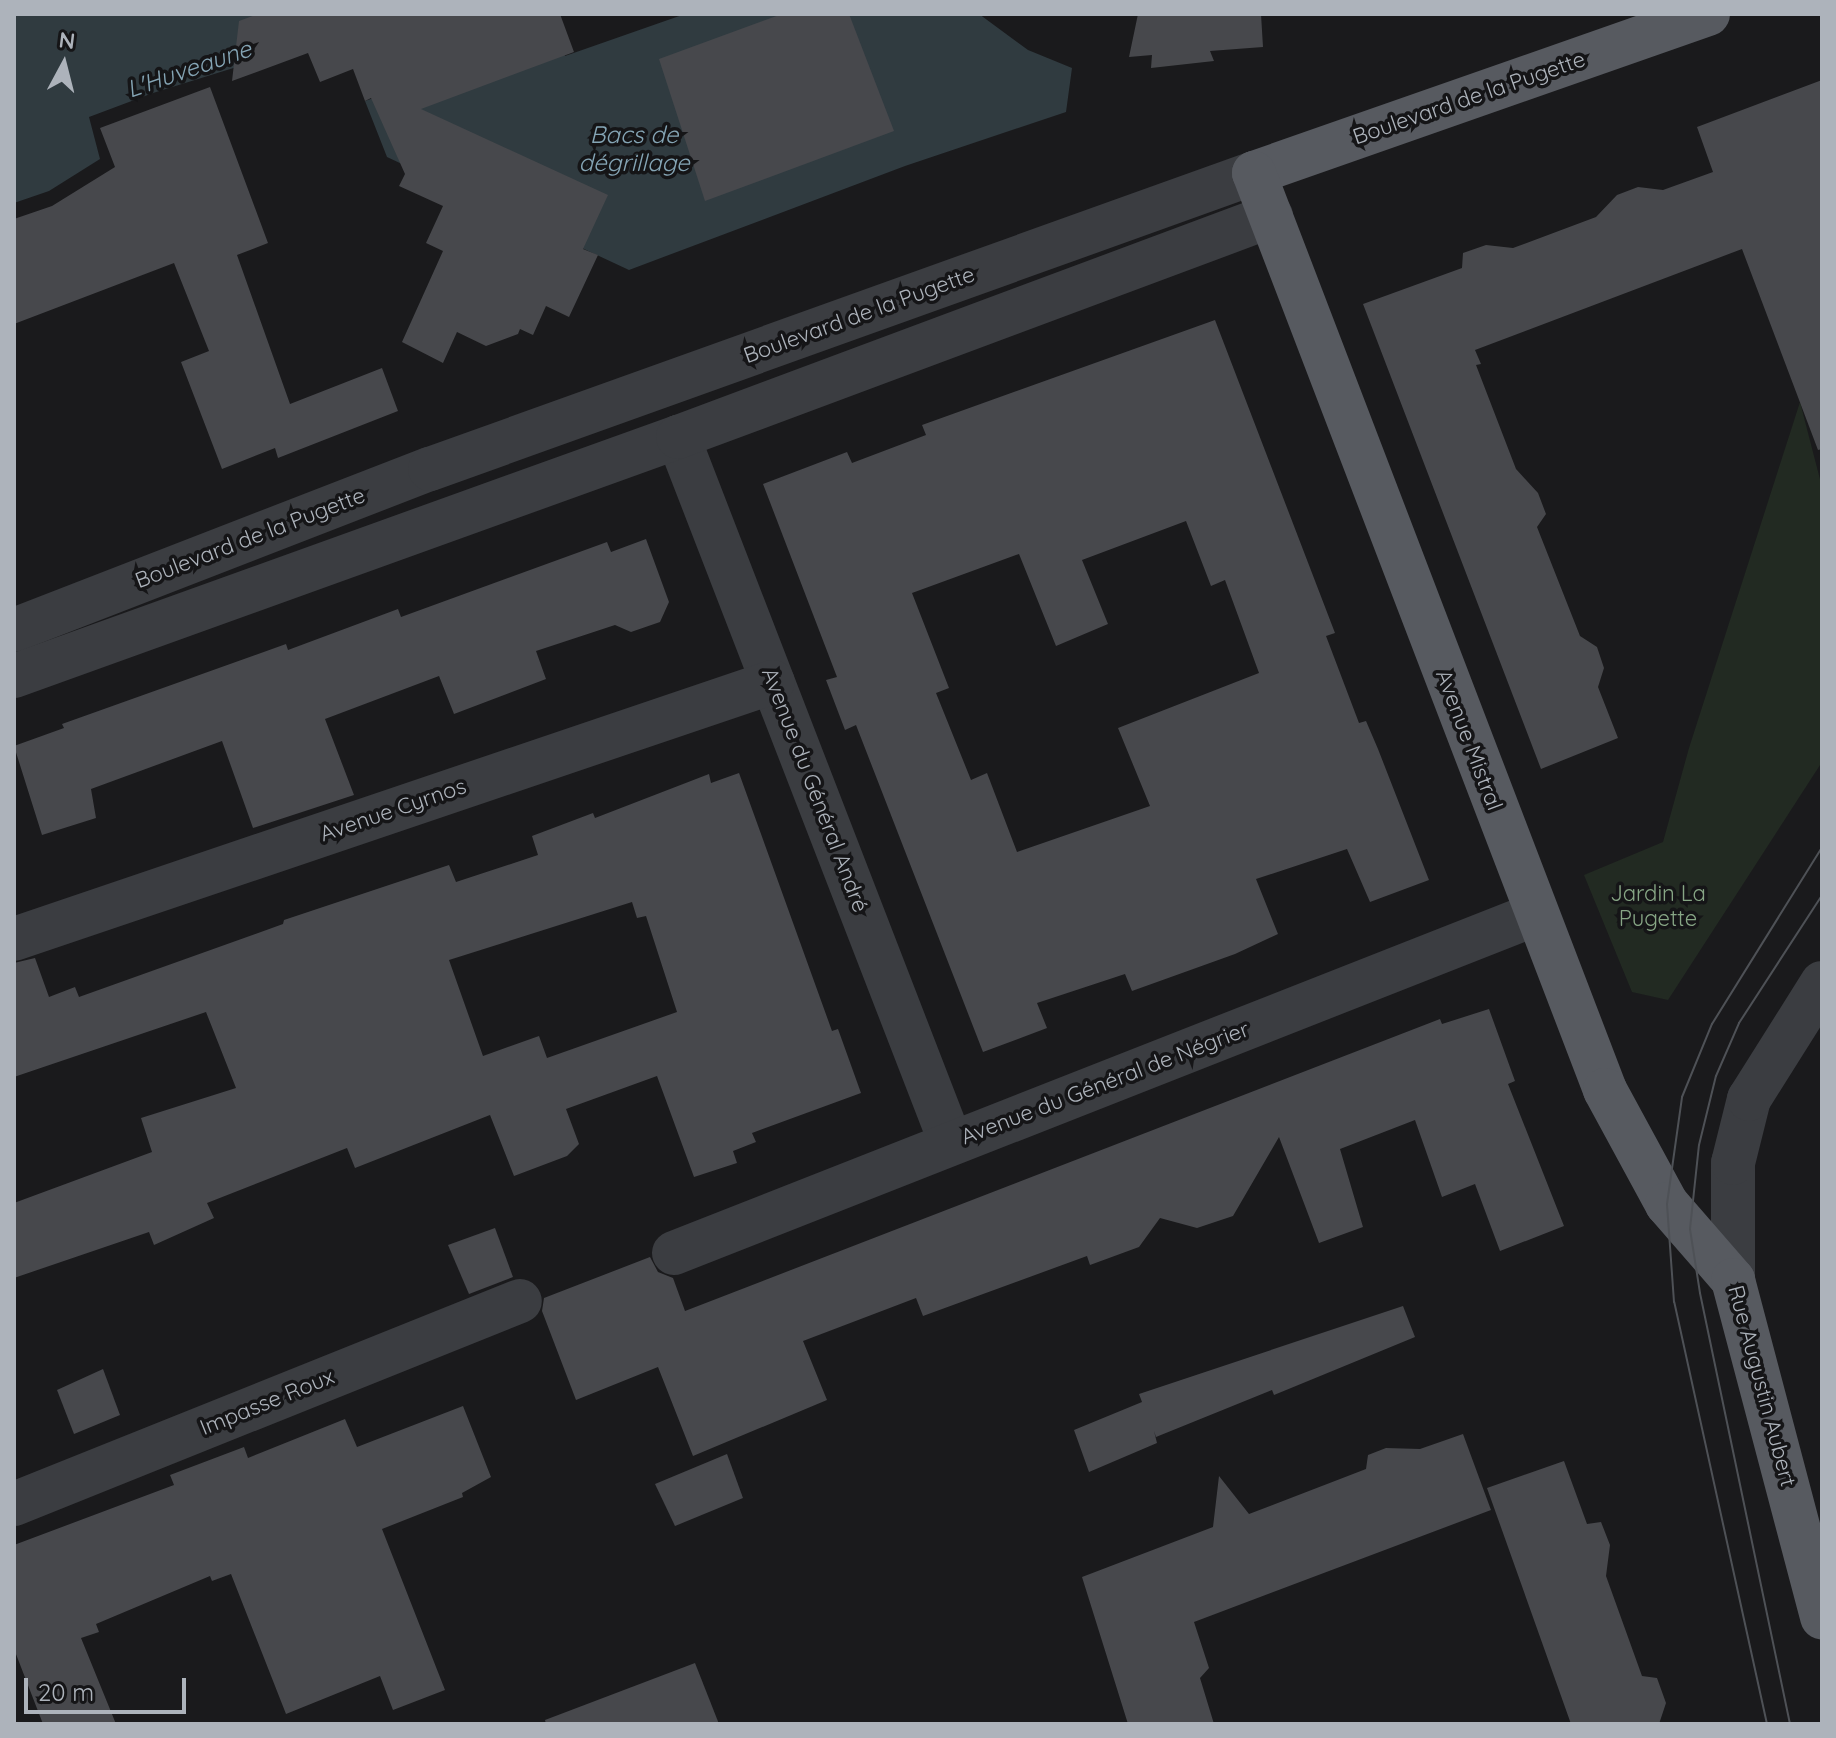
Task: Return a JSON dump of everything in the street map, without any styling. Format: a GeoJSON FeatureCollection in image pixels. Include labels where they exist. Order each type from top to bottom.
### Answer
{"type":"FeatureCollection","features":[{"type":"Feature","properties":{"kind":"main road","name":"Boulevard de la Pugette"},"geometry":{"type":"LineString","coordinates":[[1254,173],[1708,14]]}},
{"type":"Feature","properties":{"kind":"main road","name":"Avenue Mistral"},"geometry":{"type":"LineString","coordinates":[[1254,173],[1536,914],[1612,1103],[1667,1204],[1733,1280]]}},
{"type":"Feature","properties":{"kind":"main road","name":"Rue Augustin Aubert"},"geometry":{"type":"LineString","coordinates":[[1733,1280],[1822,1617]]}},
{"type":"Feature","properties":{"kind":"street","name":"Boulevard de la Pugette"},"geometry":{"type":"LineString","coordinates":[[14,630],[430,469],[1254,173]]}},
{"type":"Feature","properties":{"kind":"street"},"geometry":{"type":"LineString","coordinates":[[14,676],[678,437],[1271,216]]}},
{"type":"Feature","properties":{"kind":"street","name":"Avenue du Général André"},"geometry":{"type":"LineString","coordinates":[[678,437],[951,1143]]}},
{"type":"Feature","properties":{"kind":"street","name":"Avenue Cyrnos"},"geometry":{"type":"LineString","coordinates":[[14,939],[773,682]]}},
{"type":"Feature","properties":{"kind":"street","name":"Avenue du Général de Négrier"},"geometry":{"type":"LineString","coordinates":[[674,1253],[1536,914]]}},
{"type":"Feature","properties":{"kind":"street","name":"Rue Augustin Aubert"},"geometry":{"type":"LineString","coordinates":[[1733,1280],[1733,1163],[1749,1099],[1822,983]]}},
{"type":"Feature","properties":{"kind":"street","name":"Impasse Roux"},"geometry":{"type":"LineString","coordinates":[[14,1504],[520,1301]]}},
{"type":"Feature","properties":{"kind":"green space","name":"Jardin La Pugette"},"geometry":{"type":"Polygon","coordinates":[[[1800,402],[1822,487],[1822,762],[1668,1000],[1632,992],[1584,875],[1663,842],[1689,748],[1800,402]]]}},
{"type":"Feature","properties":{"kind":"water","name":"L'Huveaune"},"geometry":{"type":"Polygon","coordinates":[[[14,14],[288,14],[301,47],[153,93],[89,117],[100,159],[49,191],[14,203],[14,14]]]}},
{"type":"Feature","properties":{"kind":"water","name":"Bacs de dégrillage"},"geometry":{"type":"Polygon","coordinates":[[[685,14],[979,14],[1028,50],[1072,68],[1066,112],[905,166],[629,270],[387,157],[365,101],[435,76],[563,50],[565,56],[685,14]]]}},
{"type":"Feature","properties":{"kind":"building"},"geometry":{"type":"Polygon","coordinates":[[[258,14],[560,14],[574,52],[421,109],[608,195],[583,249],[598,255],[569,317],[546,306],[533,335],[520,329],[518,334],[486,346],[457,332],[443,363],[402,342],[443,251],[426,243],[443,206],[399,186],[405,174],[371,98],[365,101],[353,69],[320,82],[308,53],[232,81],[239,21],[258,14]]]}},
{"type":"Feature","properties":{"kind":"building"},"geometry":{"type":"Polygon","coordinates":[[[782,14],[849,14],[894,131],[705,201],[659,59],[782,14]]]}},
{"type":"Feature","properties":{"kind":"building"},"geometry":{"type":"Polygon","coordinates":[[[1138,14],[1261,14],[1263,47],[1210,51],[1214,61],[1151,68],[1152,55],[1129,57],[1138,14]]]}},
{"type":"Feature","properties":{"kind":"building"},"geometry":{"type":"Polygon","coordinates":[[[1822,80],[1822,449],[1818,450],[1742,249],[1475,350],[1481,364],[1476,365],[1516,469],[1538,493],[1546,514],[1537,527],[1580,636],[1597,647],[1604,668],[1598,687],[1618,738],[1541,769],[1363,304],[1462,268],[1463,253],[1486,245],[1513,248],[1596,217],[1617,195],[1638,187],[1663,190],[1713,172],[1697,127],[1822,80]]]}},
{"type":"Feature","properties":{"kind":"building"},"geometry":{"type":"Polygon","coordinates":[[[210,87],[268,243],[237,255],[290,404],[382,368],[398,411],[278,458],[275,448],[222,469],[181,362],[209,351],[174,263],[14,324],[14,219],[52,206],[115,167],[100,128],[210,87]]]}},
{"type":"Feature","properties":{"kind":"building"},"geometry":{"type":"Polygon","coordinates":[[[1215,320],[1335,633],[1326,636],[1359,723],[1366,721],[1429,880],[1370,902],[1347,849],[1256,879],[1278,934],[1235,954],[1132,991],[1125,974],[1037,1003],[1047,1028],[983,1052],[856,725],[845,730],[826,680],[837,677],[763,484],[847,452],[852,463],[926,435],[922,425],[1215,320]],[[1186,521],[1082,560],[1108,624],[1056,646],[1019,554],[912,593],[949,688],[936,693],[971,780],[987,773],[1017,852],[1150,806],[1118,728],[1259,673],[1225,580],[1211,586],[1186,521]]]}},
{"type":"Feature","properties":{"kind":"building"},"geometry":{"type":"Polygon","coordinates":[[[646,539],[669,602],[660,622],[631,632],[615,625],[536,651],[546,679],[454,714],[439,676],[325,719],[354,795],[253,828],[222,741],[91,789],[96,818],[42,835],[14,746],[64,728],[62,724],[286,644],[288,650],[398,609],[401,617],[607,542],[611,552],[646,539]]]}},
{"type":"Feature","properties":{"kind":"building"},"geometry":{"type":"Polygon","coordinates":[[[739,773],[832,1031],[838,1029],[861,1093],[752,1133],[756,1142],[733,1151],[737,1163],[694,1177],[657,1076],[566,1109],[579,1144],[567,1156],[514,1176],[490,1115],[355,1168],[347,1148],[207,1203],[214,1218],[154,1245],[149,1232],[14,1278],[14,1203],[152,1152],[141,1118],[236,1088],[206,1012],[14,1077],[14,963],[35,958],[49,997],[75,987],[79,997],[283,924],[284,920],[449,865],[456,882],[538,855],[532,836],[593,813],[595,818],[709,774],[711,783],[739,773]],[[632,902],[449,960],[483,1056],[539,1036],[547,1058],[677,1012],[646,916],[637,918],[632,902]]]}},
{"type":"Feature","properties":{"kind":"building"},"geometry":{"type":"Polygon","coordinates":[[[1489,1009],[1515,1081],[1508,1084],[1564,1226],[1500,1251],[1475,1184],[1442,1197],[1415,1120],[1340,1149],[1363,1227],[1319,1243],[1279,1137],[1233,1216],[1197,1228],[1160,1218],[1139,1247],[1090,1265],[1087,1256],[923,1316],[916,1298],[803,1341],[827,1400],[693,1456],[658,1367],[576,1400],[542,1311],[544,1298],[650,1257],[658,1272],[673,1278],[685,1311],[1440,1019],[1442,1024],[1489,1009]]]}},
{"type":"Feature","properties":{"kind":"building"},"geometry":{"type":"Polygon","coordinates":[[[495,1228],[513,1277],[469,1294],[448,1245],[495,1228]]]}},
{"type":"Feature","properties":{"kind":"building"},"geometry":{"type":"Polygon","coordinates":[[[1403,1306],[1415,1337],[1274,1395],[1272,1390],[1156,1437],[1154,1431],[1157,1443],[1089,1472],[1074,1430],[1142,1402],[1139,1394],[1403,1306]]]}},
{"type":"Feature","properties":{"kind":"building"},"geometry":{"type":"Polygon","coordinates":[[[103,1369],[120,1415],[74,1434],[57,1390],[103,1369]]]}},
{"type":"Feature","properties":{"kind":"building"},"geometry":{"type":"Polygon","coordinates":[[[463,1406],[491,1477],[462,1493],[463,1497],[382,1529],[445,1690],[393,1710],[380,1676],[286,1714],[231,1574],[212,1581],[210,1576],[96,1624],[99,1632],[81,1638],[116,1724],[43,1724],[14,1649],[14,1545],[174,1485],[170,1475],[244,1447],[248,1458],[345,1419],[357,1447],[463,1406]]]}},
{"type":"Feature","properties":{"kind":"building"},"geometry":{"type":"Polygon","coordinates":[[[1463,1434],[1491,1510],[1194,1622],[1209,1668],[1200,1678],[1214,1724],[1128,1724],[1082,1577],[1213,1527],[1219,1476],[1249,1514],[1366,1469],[1368,1455],[1386,1448],[1420,1449],[1463,1434]]]}},
{"type":"Feature","properties":{"kind":"building"},"geometry":{"type":"Polygon","coordinates":[[[727,1454],[743,1498],[675,1526],[655,1484],[727,1454]]]}},
{"type":"Feature","properties":{"kind":"building"},"geometry":{"type":"Polygon","coordinates":[[[1564,1461],[1587,1524],[1601,1522],[1610,1545],[1606,1576],[1642,1676],[1657,1678],[1666,1703],[1659,1724],[1571,1724],[1487,1488],[1564,1461]]]}},
{"type":"Feature","properties":{"kind":"building"},"geometry":{"type":"Polygon","coordinates":[[[695,1663],[719,1724],[546,1724],[545,1720],[695,1663]]]}},
{"type":"Feature","properties":{"kind":"tram line"},"geometry":{"type":"LineString","coordinates":[[1767,1724],[1674,1302],[1667,1204],[1682,1097],[1712,1024],[1822,847]]}},
{"type":"Feature","properties":{"kind":"tram line"},"geometry":{"type":"LineString","coordinates":[[1790,1724],[1700,1293],[1690,1229],[1699,1145],[1716,1076],[1739,1023],[1822,895]]}}]}
